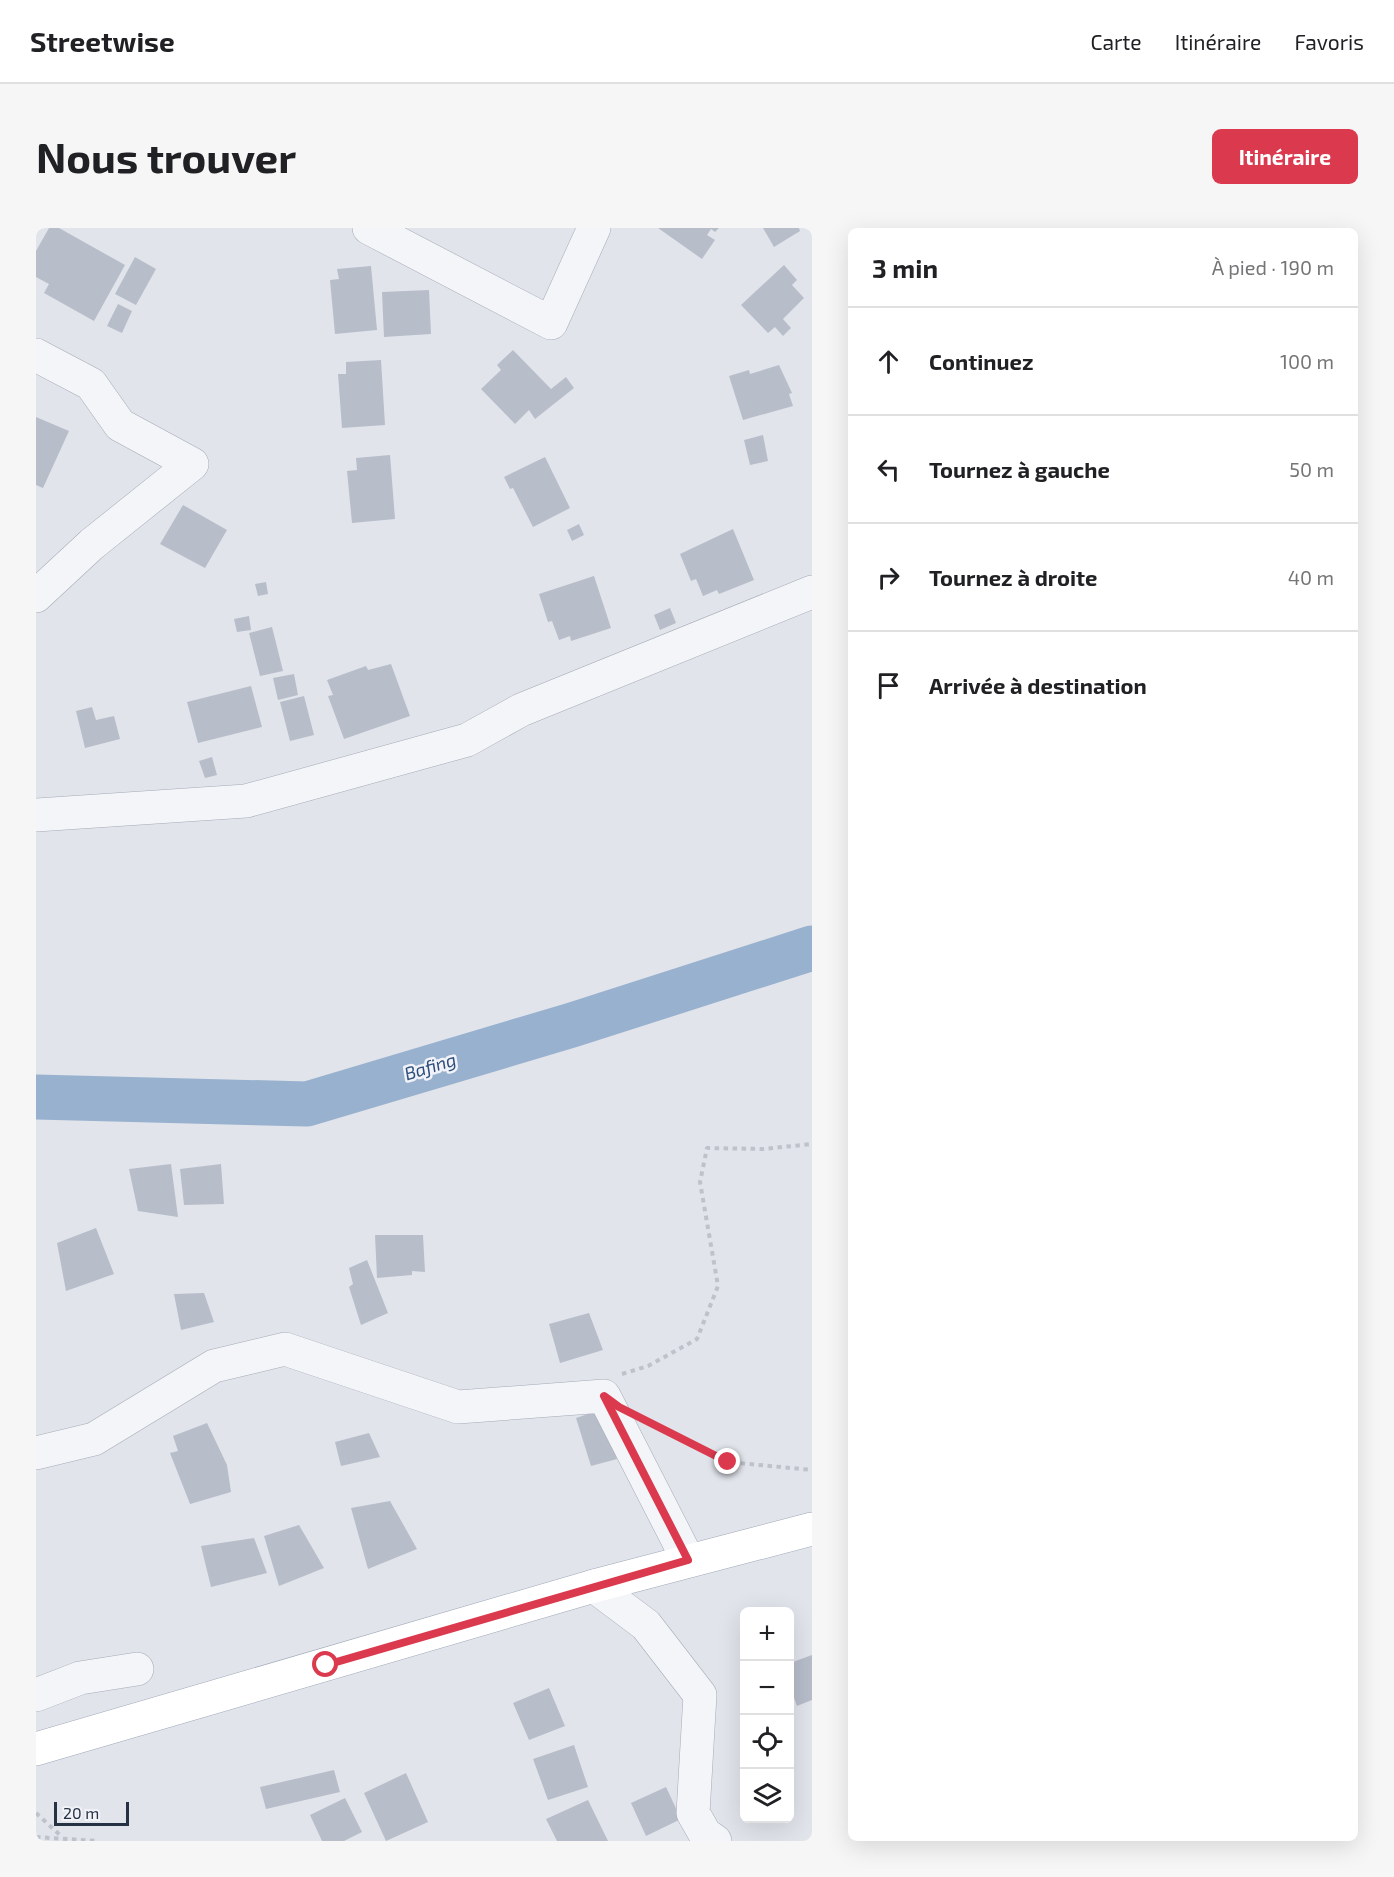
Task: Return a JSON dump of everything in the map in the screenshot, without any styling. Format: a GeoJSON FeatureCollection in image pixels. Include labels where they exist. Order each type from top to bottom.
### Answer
{"type":"FeatureCollection","features":[{"type":"Feature","properties":{"kind":"main road"},"geometry":{"type":"LineString","coordinates":[[36,1749],[594,1586],[812,1529]]}},
{"type":"Feature","properties":{"kind":"street"},"geometry":{"type":"LineString","coordinates":[[369,228],[551,323],[594,228]]}},
{"type":"Feature","properties":{"kind":"street"},"geometry":{"type":"LineString","coordinates":[[36,355],[91,384],[120,425],[192,464],[92,544],[36,596]]}},
{"type":"Feature","properties":{"kind":"street"},"geometry":{"type":"LineString","coordinates":[[36,815],[246,801],[467,740],[521,710],[812,592]]}},
{"type":"Feature","properties":{"kind":"street"},"geometry":{"type":"LineString","coordinates":[[36,1453],[94,1439],[214,1366],[285,1349],[458,1407],[604,1396],[688,1560]]}},
{"type":"Feature","properties":{"kind":"street"},"geometry":{"type":"LineString","coordinates":[[594,1586],[646,1625],[700,1695],[693,1813],[705,1834],[715,1841]]}},
{"type":"Feature","properties":{"kind":"street"},"geometry":{"type":"LineString","coordinates":[[36,1695],[80,1678],[137,1669]]}},
{"type":"Feature","properties":{"kind":"path"},"geometry":{"type":"LineString","coordinates":[[614,1376],[648,1366],[697,1339],[717,1286],[700,1182],[707,1148],[763,1149],[812,1144]]}},
{"type":"Feature","properties":{"kind":"path"},"geometry":{"type":"LineString","coordinates":[[649,1422],[728,1462],[812,1470]]}},
{"type":"Feature","properties":{"kind":"path"},"geometry":{"type":"LineString","coordinates":[[36,1813],[61,1837]]}},
{"type":"Feature","properties":{"kind":"path"},"geometry":{"type":"LineString","coordinates":[[36,1837],[97,1841]]}},
{"type":"Feature","properties":{"kind":"building"},"geometry":{"type":"Polygon","coordinates":[[[49,228],[59,228],[125,265],[94,321],[44,293],[49,284],[36,277],[36,251],[49,228]]]}},
{"type":"Feature","properties":{"kind":"building"},"geometry":{"type":"Polygon","coordinates":[[[658,228],[719,228],[715,232],[711,229],[707,235],[715,240],[702,259],[658,228]]]}},
{"type":"Feature","properties":{"kind":"building"},"geometry":{"type":"Polygon","coordinates":[[[763,228],[799,228],[800,231],[774,247],[763,228]]]}},
{"type":"Feature","properties":{"kind":"building"},"geometry":{"type":"Polygon","coordinates":[[[135,257],[156,269],[136,305],[115,294],[135,257]]]}},
{"type":"Feature","properties":{"kind":"building"},"geometry":{"type":"Polygon","coordinates":[[[784,265],[797,280],[792,285],[804,298],[783,319],[791,328],[783,336],[775,327],[768,333],[741,305],[784,265]]]}},
{"type":"Feature","properties":{"kind":"building"},"geometry":{"type":"Polygon","coordinates":[[[371,266],[377,330],[335,334],[330,280],[339,279],[337,269],[371,266]]]}},
{"type":"Feature","properties":{"kind":"building"},"geometry":{"type":"Polygon","coordinates":[[[429,290],[431,334],[384,337],[382,292],[429,290]]]}},
{"type":"Feature","properties":{"kind":"building"},"geometry":{"type":"Polygon","coordinates":[[[118,304],[132,311],[122,333],[107,326],[118,304]]]}},
{"type":"Feature","properties":{"kind":"building"},"geometry":{"type":"Polygon","coordinates":[[[513,350],[551,389],[566,377],[574,388],[535,419],[529,410],[515,424],[481,389],[501,370],[497,365],[513,350]]]}},
{"type":"Feature","properties":{"kind":"building"},"geometry":{"type":"Polygon","coordinates":[[[381,360],[385,425],[342,428],[338,374],[346,374],[346,362],[381,360]]]}},
{"type":"Feature","properties":{"kind":"building"},"geometry":{"type":"Polygon","coordinates":[[[779,365],[792,393],[789,394],[793,406],[743,420],[729,376],[749,370],[750,374],[779,365]]]}},
{"type":"Feature","properties":{"kind":"building"},"geometry":{"type":"Polygon","coordinates":[[[36,417],[69,431],[43,488],[36,485],[36,417]]]}},
{"type":"Feature","properties":{"kind":"building"},"geometry":{"type":"Polygon","coordinates":[[[763,435],[768,461],[750,465],[744,440],[763,435]]]}},
{"type":"Feature","properties":{"kind":"building"},"geometry":{"type":"Polygon","coordinates":[[[390,455],[395,519],[352,523],[347,471],[357,470],[356,458],[390,455]]]}},
{"type":"Feature","properties":{"kind":"building"},"geometry":{"type":"Polygon","coordinates":[[[545,457],[570,508],[533,527],[513,488],[510,489],[504,477],[545,457]]]}},
{"type":"Feature","properties":{"kind":"building"},"geometry":{"type":"Polygon","coordinates":[[[183,505],[227,530],[205,568],[160,544],[183,505]]]}},
{"type":"Feature","properties":{"kind":"building"},"geometry":{"type":"Polygon","coordinates":[[[579,524],[584,535],[572,541],[567,530],[579,524]]]}},
{"type":"Feature","properties":{"kind":"building"},"geometry":{"type":"Polygon","coordinates":[[[733,529],[754,580],[719,594],[717,590],[703,596],[696,579],[691,581],[680,554],[733,529]]]}},
{"type":"Feature","properties":{"kind":"building"},"geometry":{"type":"Polygon","coordinates":[[[594,576],[611,628],[571,641],[570,636],[559,640],[552,621],[548,622],[539,594],[594,576]]]}},
{"type":"Feature","properties":{"kind":"building"},"geometry":{"type":"Polygon","coordinates":[[[266,582],[268,594],[258,596],[255,584],[266,582]]]}},
{"type":"Feature","properties":{"kind":"building"},"geometry":{"type":"Polygon","coordinates":[[[670,608],[676,623],[660,630],[654,615],[670,608]]]}},
{"type":"Feature","properties":{"kind":"building"},"geometry":{"type":"Polygon","coordinates":[[[249,616],[251,630],[237,632],[234,619],[249,616]]]}},
{"type":"Feature","properties":{"kind":"building"},"geometry":{"type":"Polygon","coordinates":[[[272,627],[283,671],[260,676],[249,633],[272,627]]]}},
{"type":"Feature","properties":{"kind":"building"},"geometry":{"type":"Polygon","coordinates":[[[391,664],[410,716],[344,739],[328,696],[333,695],[327,680],[366,666],[368,670],[391,664]]]}},
{"type":"Feature","properties":{"kind":"building"},"geometry":{"type":"Polygon","coordinates":[[[294,674],[298,695],[278,700],[273,678],[294,674]]]}},
{"type":"Feature","properties":{"kind":"building"},"geometry":{"type":"Polygon","coordinates":[[[251,686],[262,727],[198,743],[187,702],[251,686]]]}},
{"type":"Feature","properties":{"kind":"building"},"geometry":{"type":"Polygon","coordinates":[[[304,696],[314,735],[290,741],[280,702],[304,696]]]}},
{"type":"Feature","properties":{"kind":"building"},"geometry":{"type":"Polygon","coordinates":[[[92,707],[96,720],[114,716],[120,739],[85,748],[76,711],[92,707]]]}},
{"type":"Feature","properties":{"kind":"building"},"geometry":{"type":"Polygon","coordinates":[[[212,757],[217,775],[205,778],[199,761],[212,757]]]}},
{"type":"Feature","properties":{"kind":"building"},"geometry":{"type":"Polygon","coordinates":[[[171,1164],[178,1217],[138,1211],[129,1169],[171,1164]]]}},
{"type":"Feature","properties":{"kind":"building"},"geometry":{"type":"Polygon","coordinates":[[[221,1164],[224,1204],[184,1205],[180,1169],[221,1164]]]}},
{"type":"Feature","properties":{"kind":"building"},"geometry":{"type":"Polygon","coordinates":[[[96,1228],[114,1274],[66,1291],[57,1243],[96,1228]]]}},
{"type":"Feature","properties":{"kind":"building"},"geometry":{"type":"Polygon","coordinates":[[[375,1235],[423,1235],[425,1272],[412,1271],[412,1275],[377,1278],[375,1235]]]}},
{"type":"Feature","properties":{"kind":"building"},"geometry":{"type":"Polygon","coordinates":[[[367,1260],[388,1313],[361,1325],[349,1287],[353,1284],[349,1268],[367,1260]]]}},
{"type":"Feature","properties":{"kind":"building"},"geometry":{"type":"Polygon","coordinates":[[[204,1293],[214,1322],[181,1330],[174,1294],[204,1293]]]}},
{"type":"Feature","properties":{"kind":"building"},"geometry":{"type":"Polygon","coordinates":[[[589,1313],[603,1350],[560,1363],[549,1324],[589,1313]]]}},
{"type":"Feature","properties":{"kind":"building"},"geometry":{"type":"Polygon","coordinates":[[[600,1410],[617,1459],[591,1466],[576,1418],[600,1410]]]}},
{"type":"Feature","properties":{"kind":"building"},"geometry":{"type":"Polygon","coordinates":[[[207,1423],[227,1465],[231,1492],[190,1504],[170,1453],[178,1451],[173,1436],[207,1423]]]}},
{"type":"Feature","properties":{"kind":"building"},"geometry":{"type":"Polygon","coordinates":[[[369,1433],[380,1457],[341,1466],[335,1442],[369,1433]]]}},
{"type":"Feature","properties":{"kind":"building"},"geometry":{"type":"Polygon","coordinates":[[[390,1501],[417,1549],[368,1569],[351,1508],[390,1501]]]}},
{"type":"Feature","properties":{"kind":"building"},"geometry":{"type":"Polygon","coordinates":[[[299,1525],[324,1568],[279,1586],[264,1536],[299,1525]]]}},
{"type":"Feature","properties":{"kind":"building"},"geometry":{"type":"Polygon","coordinates":[[[254,1538],[267,1573],[211,1587],[201,1546],[254,1538]]]}},
{"type":"Feature","properties":{"kind":"building"},"geometry":{"type":"Polygon","coordinates":[[[812,1655],[812,1700],[797,1706],[794,1698],[794,1662],[812,1655]]]}},
{"type":"Feature","properties":{"kind":"building"},"geometry":{"type":"Polygon","coordinates":[[[549,1688],[565,1726],[529,1740],[513,1703],[549,1688]]]}},
{"type":"Feature","properties":{"kind":"building"},"geometry":{"type":"Polygon","coordinates":[[[574,1745],[588,1787],[548,1800],[533,1759],[574,1745]]]}},
{"type":"Feature","properties":{"kind":"building"},"geometry":{"type":"Polygon","coordinates":[[[334,1770],[340,1792],[266,1809],[260,1787],[334,1770]]]}},
{"type":"Feature","properties":{"kind":"building"},"geometry":{"type":"Polygon","coordinates":[[[406,1773],[428,1822],[386,1841],[364,1793],[406,1773]]]}},
{"type":"Feature","properties":{"kind":"building"},"geometry":{"type":"Polygon","coordinates":[[[666,1787],[681,1819],[646,1836],[631,1803],[666,1787]]]}},
{"type":"Feature","properties":{"kind":"building"},"geometry":{"type":"Polygon","coordinates":[[[345,1798],[362,1832],[344,1841],[322,1841],[310,1815],[345,1798]]]}},
{"type":"Feature","properties":{"kind":"building"},"geometry":{"type":"Polygon","coordinates":[[[588,1800],[608,1841],[557,1841],[546,1819],[588,1800]]]}},
{"type":"Feature","properties":{"kind":"waterway","name":"Bafing"},"geometry":{"type":"LineString","coordinates":[[36,1097],[307,1104],[572,1025],[812,948]]}},
{"type":"Feature","properties":{"kind":"route"},"geometry":{"type":"LineString","coordinates":[[326,1665],[688,1560],[604,1396],[619,1407],[728,1462]]}}]}
